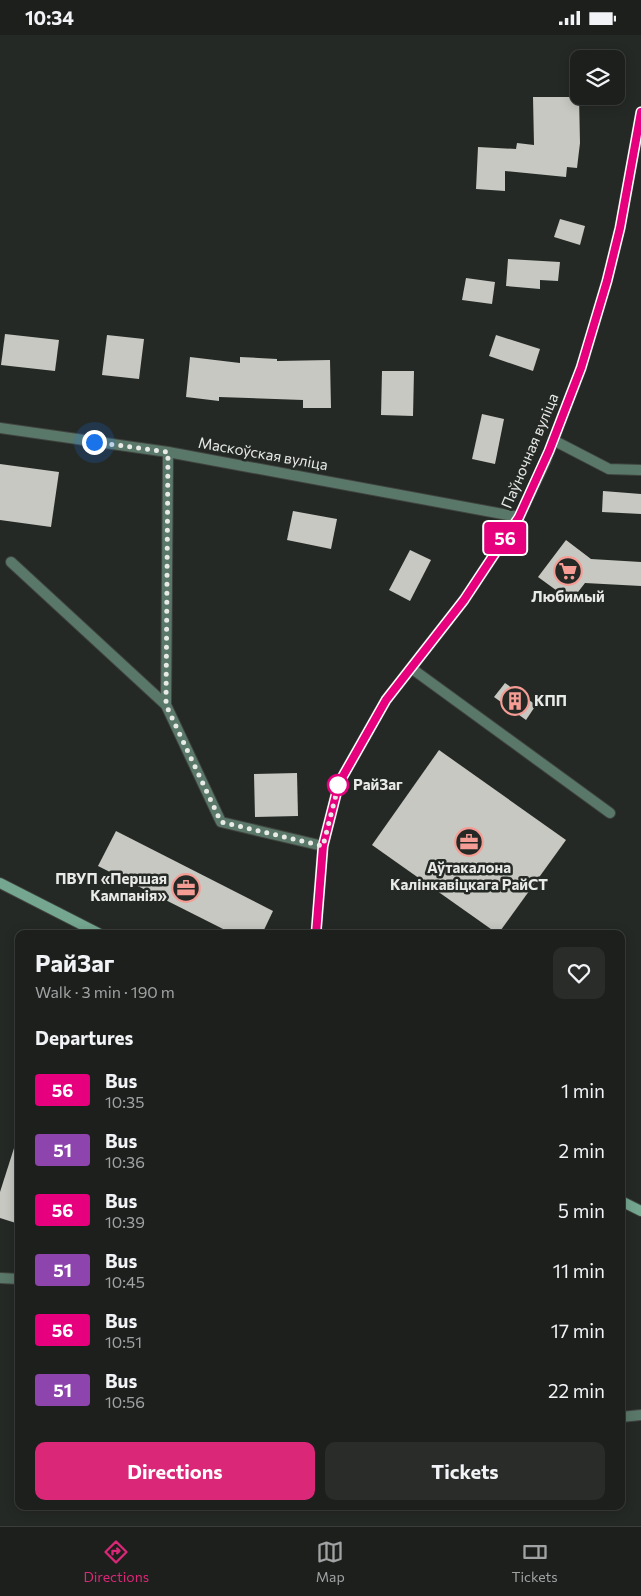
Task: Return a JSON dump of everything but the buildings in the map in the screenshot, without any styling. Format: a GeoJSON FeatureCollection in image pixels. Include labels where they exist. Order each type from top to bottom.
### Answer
{"type":"FeatureCollection","features":[{"type":"Feature","properties":{"kind":"main road"},"geometry":{"type":"LineString","coordinates":[[0,883],[92,930]]}},
{"type":"Feature","properties":{"kind":"main road"},"geometry":{"type":"LineString","coordinates":[[625,1203],[641,1211]]}},
{"type":"Feature","properties":{"kind":"street","name":"Паўночная вуліца"},"geometry":{"type":"LineString","coordinates":[[316,930],[323,846],[339,783],[386,700],[464,600],[519,517],[553,441],[581,368],[607,281],[620,228],[641,112]]}},
{"type":"Feature","properties":{"kind":"street","name":"Маскоўская вуліца"},"geometry":{"type":"LineString","coordinates":[[0,428],[168,452],[519,517]]}},
{"type":"Feature","properties":{"kind":"street"},"geometry":{"type":"LineString","coordinates":[[553,441],[610,469],[641,470]]}},
{"type":"Feature","properties":{"kind":"street"},"geometry":{"type":"LineString","coordinates":[[166,705],[168,452]]}},
{"type":"Feature","properties":{"kind":"street"},"geometry":{"type":"LineString","coordinates":[[11,562],[166,705],[221,822],[323,846]]}},
{"type":"Feature","properties":{"kind":"street"},"geometry":{"type":"LineString","coordinates":[[411,668],[610,813]]}},
{"type":"Feature","properties":{"kind":"street"},"geometry":{"type":"LineString","coordinates":[[0,1278],[15,1279]]}},
{"type":"Feature","properties":{"kind":"street"},"geometry":{"type":"LineString","coordinates":[[625,1417],[641,1415]]}},
{"type":"Feature","properties":{"kind":"bus line","name":"56"},"geometry":{"type":"LineString","coordinates":[[316,930],[323,846],[339,783],[386,700],[464,600],[519,517],[549,451],[581,368],[607,281],[620,228],[641,112]]}},
{"type":"Feature","properties":{"kind":"place","name":"Любимый"},"geometry":{"type":"Point","coordinates":[568,571]}},
{"type":"Feature","properties":{"kind":"place","name":"КПП"},"geometry":{"type":"Point","coordinates":[515,701]}},
{"type":"Feature","properties":{"kind":"place","name":"РайЗаг"},"geometry":{"type":"Point","coordinates":[338,785]}},
{"type":"Feature","properties":{"kind":"place","name":"Аўтакалона Калінкавіцкага РайСТ"},"geometry":{"type":"Point","coordinates":[469,842]}},
{"type":"Feature","properties":{"kind":"place","name":"ПВУП «Першая Кампанія»"},"geometry":{"type":"Point","coordinates":[186,888]}},
{"type":"Feature","properties":{"kind":"route"},"geometry":{"type":"LineString","coordinates":[[94,442],[168,452],[166,705],[221,822],[323,846],[339,783],[338,785]]}}]}
